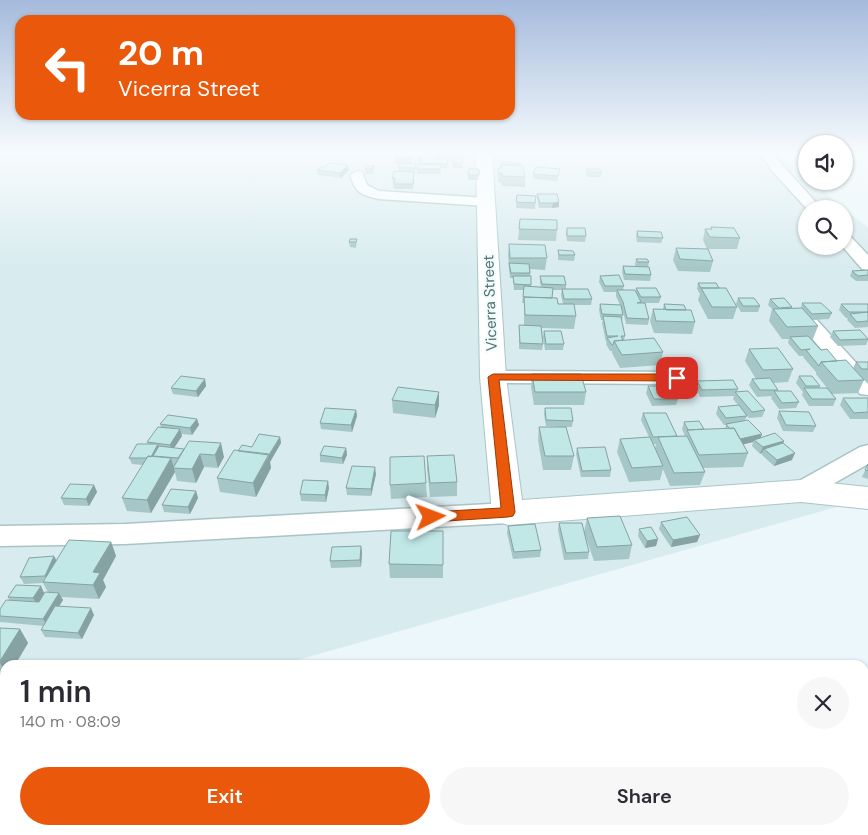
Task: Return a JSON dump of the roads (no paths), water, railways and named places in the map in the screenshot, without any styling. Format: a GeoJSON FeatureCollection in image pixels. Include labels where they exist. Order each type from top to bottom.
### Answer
{"type":"FeatureCollection","features":[{"type":"Feature","properties":{"kind":"main road","name":"Vicerra Street"},"geometry":{"type":"LineString","coordinates":[[486,191],[493,377],[508,512]]}},
{"type":"Feature","properties":{"kind":"main road"},"geometry":{"type":"LineString","coordinates":[[508,512],[801,490],[868,498]]}},
{"type":"Feature","properties":{"kind":"street"},"geometry":{"type":"LineString","coordinates":[[369,191],[379,195],[486,202]]}},
{"type":"Feature","properties":{"kind":"street"},"geometry":{"type":"LineString","coordinates":[[853,249],[868,265]]}},
{"type":"Feature","properties":{"kind":"street"},"geometry":{"type":"LineString","coordinates":[[810,324],[868,389]]}},
{"type":"Feature","properties":{"kind":"street"},"geometry":{"type":"LineString","coordinates":[[493,377],[677,378]]}},
{"type":"Feature","properties":{"kind":"street"},"geometry":{"type":"LineString","coordinates":[[801,490],[868,454]]}},
{"type":"Feature","properties":{"kind":"street"},"geometry":{"type":"LineString","coordinates":[[0,536],[125,534],[508,512]]}}]}
